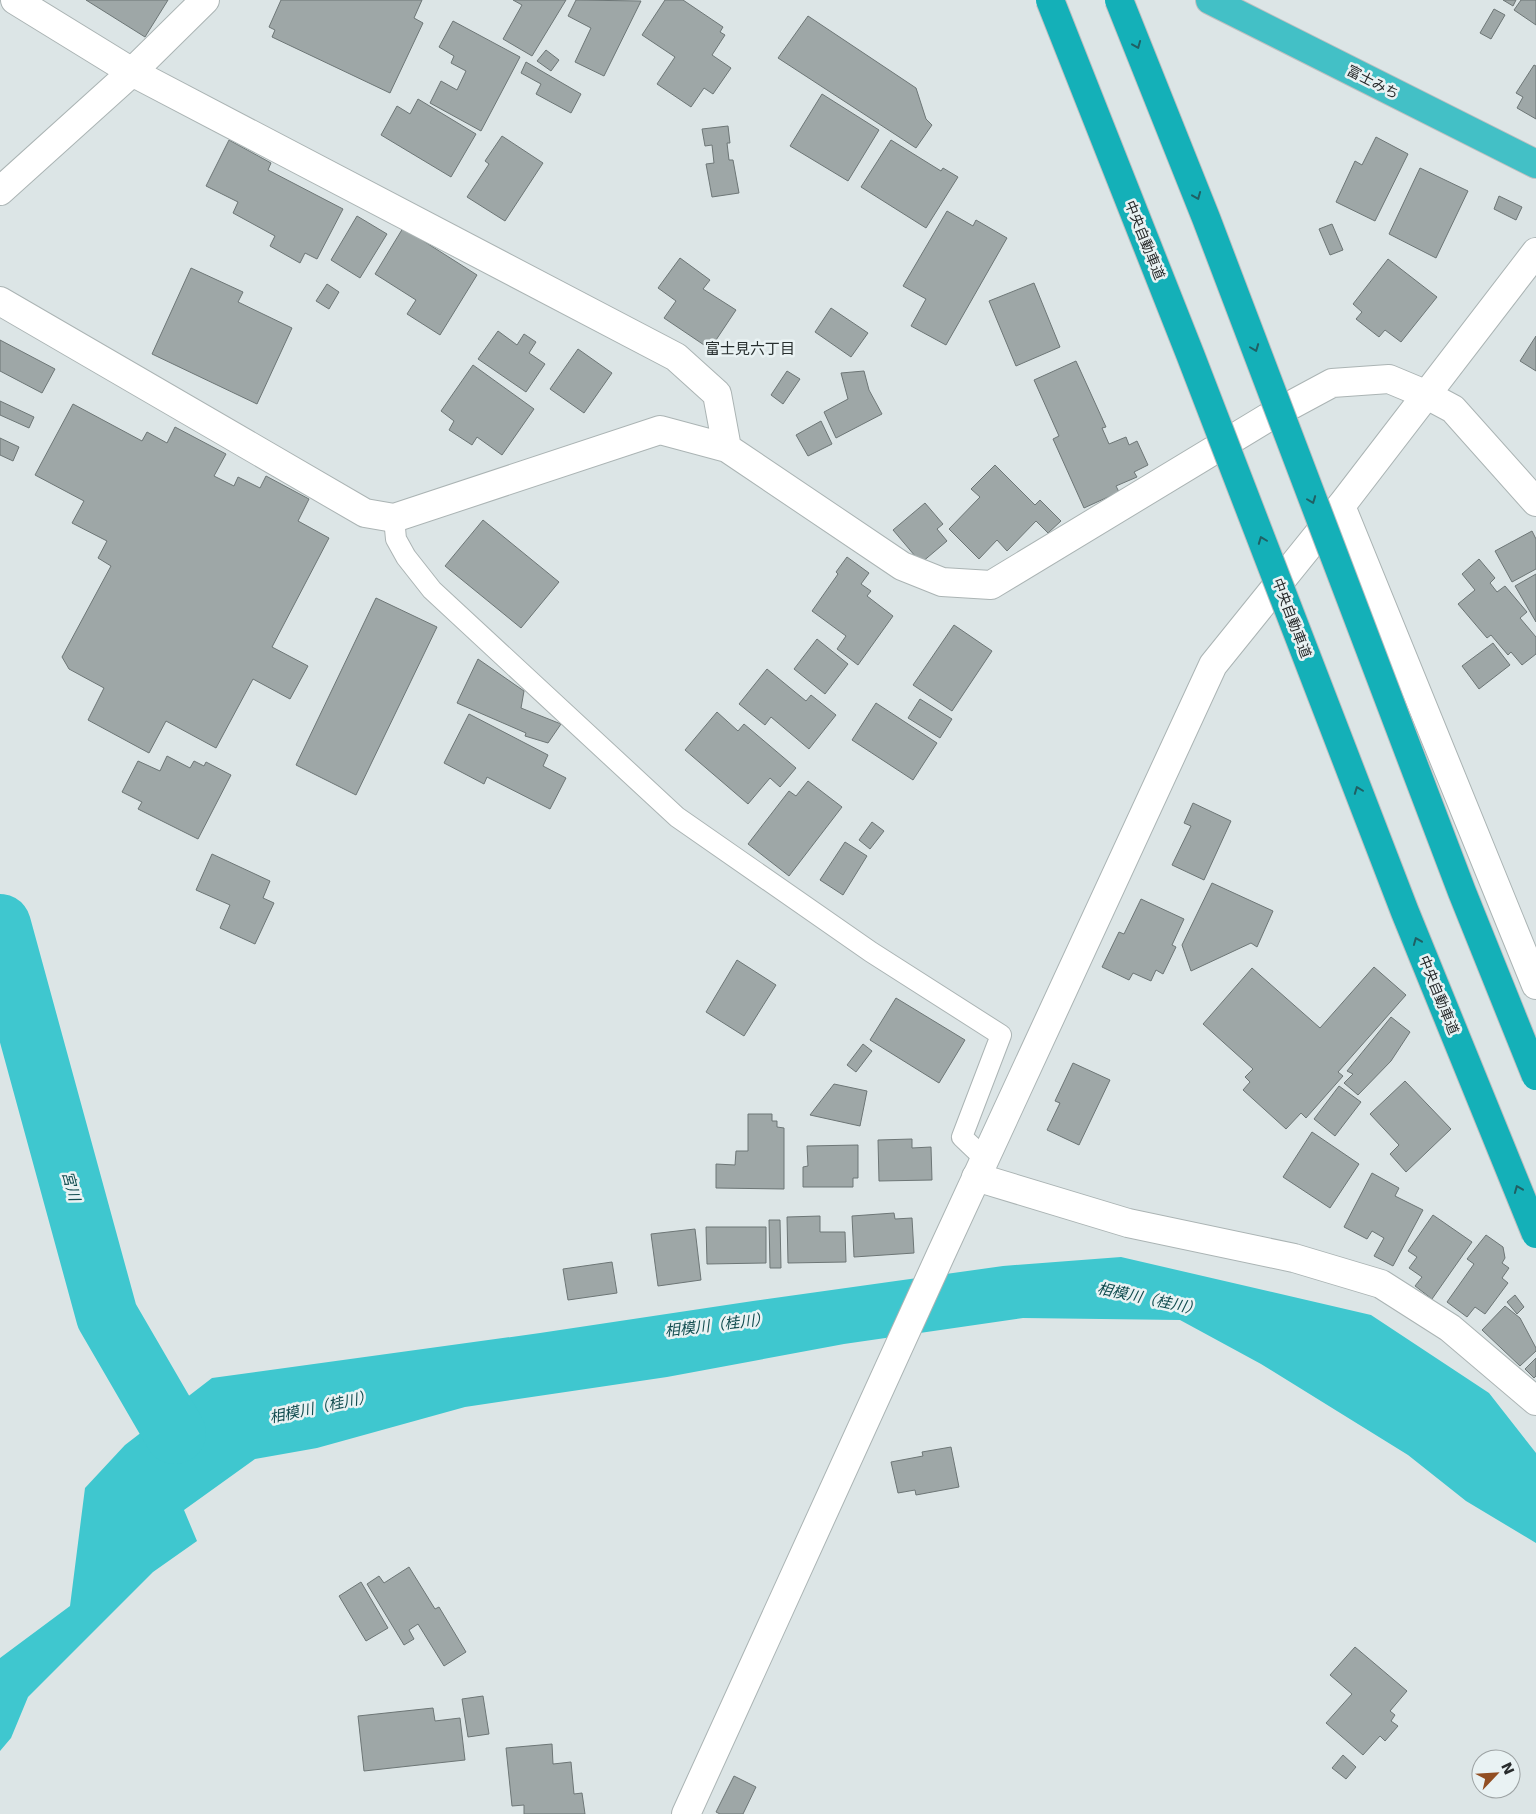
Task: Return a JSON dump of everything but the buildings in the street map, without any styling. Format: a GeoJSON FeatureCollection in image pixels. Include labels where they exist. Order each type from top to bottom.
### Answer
{"type":"FeatureCollection","features":[{"type":"Feature","properties":{"kind":"highway","name":"中央自動車道"},"geometry":{"type":"LineString","coordinates":[[1050,0],[1190,354],[1405,912],[1536,1234]]}},
{"type":"Feature","properties":{"kind":"highway"},"geometry":{"type":"LineString","coordinates":[[1119,0],[1206,218],[1462,892],[1536,1076]]}},
{"type":"Feature","properties":{"kind":"highway","name":"富士みち"},"geometry":{"type":"LineString","coordinates":[[1210,0],[1536,164]]}},
{"type":"Feature","properties":{"kind":"street"},"geometry":{"type":"LineString","coordinates":[[15,0],[132,72],[676,357],[717,394],[727,448]]}},
{"type":"Feature","properties":{"kind":"street"},"geometry":{"type":"LineString","coordinates":[[0,191],[132,72],[205,0]]}},
{"type":"Feature","properties":{"kind":"street"},"geometry":{"type":"LineString","coordinates":[[686,1814],[980,1168],[1214,665],[1340,506],[1536,252]]}},
{"type":"Feature","properties":{"kind":"street"},"geometry":{"type":"LineString","coordinates":[[0,300],[365,513],[394,518],[660,430],[727,448],[902,566],[942,582],[990,584],[1267,418],[1332,383],[1388,379],[1425,394],[1453,409],[1536,502]]}},
{"type":"Feature","properties":{"kind":"street"},"geometry":{"type":"LineString","coordinates":[[1340,506],[1536,985]]}},
{"type":"Feature","properties":{"kind":"street"},"geometry":{"type":"LineString","coordinates":[[980,1168],[1128,1223],[1294,1258],[1381,1284],[1450,1328],[1536,1402]]}},
{"type":"Feature","properties":{"kind":"lane"},"geometry":{"type":"LineString","coordinates":[[394,518],[396,539],[406,557],[432,590],[677,817],[871,952],[1001,1035],[962,1137],[980,1168]]}},
{"type":"Feature","properties":{"kind":"water","name":"相模川（桂川）"},"geometry":{"type":"Polygon","coordinates":[[[1121,1257],[1371,1315],[1489,1393],[1536,1453],[1536,1543],[1466,1501],[1408,1455],[1261,1364],[1180,1320],[1023,1318],[844,1344],[667,1377],[465,1407],[317,1448],[255,1459],[184,1510],[197,1541],[153,1572],[28,1697],[11,1738],[0,1751],[0,1658],[70,1606],[85,1488],[125,1445],[212,1378],[1003,1266],[1121,1257]]]}},
{"type":"Feature","properties":{"kind":"waterway","name":"宮川"},"geometry":{"type":"LineString","coordinates":[[0,925],[107,1316],[175,1433]]}},
{"type":"Feature","properties":{"kind":"district","name":"富士見六丁目"},"geometry":{"type":"Point","coordinates":[750,349]}}]}
